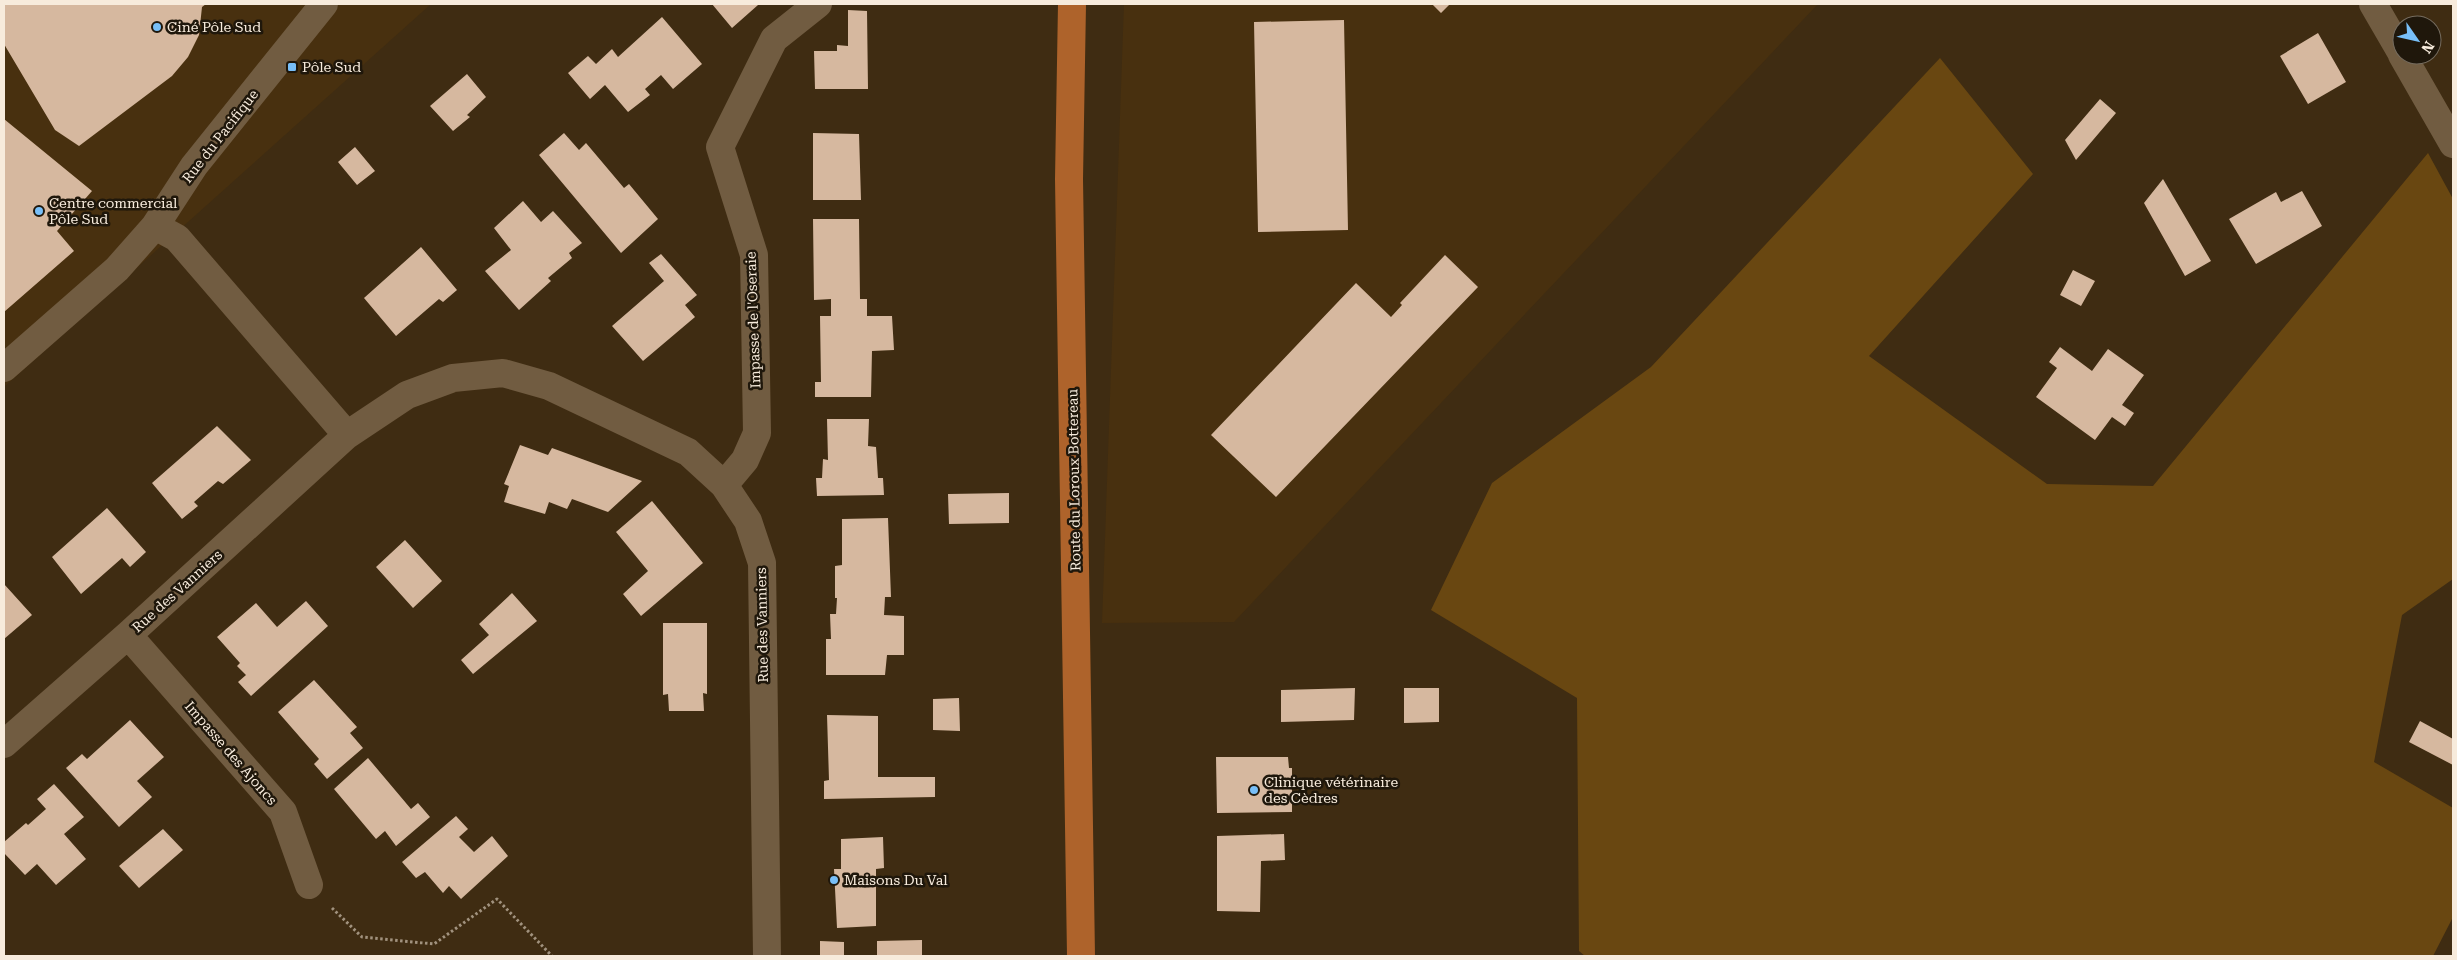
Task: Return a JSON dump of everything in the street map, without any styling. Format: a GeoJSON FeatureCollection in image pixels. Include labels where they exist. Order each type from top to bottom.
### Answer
{"type":"FeatureCollection","features":[{"type":"Feature","properties":{"kind":"main road","name":"Route du Loroux Bottereau"},"geometry":{"type":"LineString","coordinates":[[1072,4],[1069,179],[1081,956]]}},
{"type":"Feature","properties":{"kind":"street","name":"Rue du Pacifique"},"geometry":{"type":"LineString","coordinates":[[4,368],[117,269],[155,226],[194,166],[324,4]]}},
{"type":"Feature","properties":{"kind":"street","name":"Impasse de l'Oseraie"},"geometry":{"type":"LineString","coordinates":[[724,485],[745,460],[757,433],[754,255],[720,147],[774,39],[818,4]]}},
{"type":"Feature","properties":{"kind":"street"},"geometry":{"type":"LineString","coordinates":[[2373,4],[2392,37]]}},
{"type":"Feature","properties":{"kind":"street"},"geometry":{"type":"LineString","coordinates":[[2408,65],[2453,144]]}},
{"type":"Feature","properties":{"kind":"street"},"geometry":{"type":"LineString","coordinates":[[155,226],[177,238],[347,435]]}},
{"type":"Feature","properties":{"kind":"street","name":"Rue des Vanniers"},"geometry":{"type":"LineString","coordinates":[[4,744],[128,635],[347,435],[407,395],[453,378],[503,373],[548,386],[688,452],[724,485],[748,521],[762,563],[768,956]]}},
{"type":"Feature","properties":{"kind":"street","name":"Impasse des Ajoncs"},"geometry":{"type":"LineString","coordinates":[[128,635],[283,812],[309,885]]}},
{"type":"Feature","properties":{"kind":"path"},"geometry":{"type":"LineString","coordinates":[[309,885],[362,937],[434,944],[497,899],[552,956]]}},
{"type":"Feature","properties":{"kind":"shaded area"},"geometry":{"type":"Polygon","coordinates":[[[4,4],[431,4],[4,387],[4,4]]]}},
{"type":"Feature","properties":{"kind":"shaded area"},"geometry":{"type":"Polygon","coordinates":[[[1124,4],[1818,4],[1234,622],[1102,623],[1124,4]]]}},
{"type":"Feature","properties":{"kind":"shaded area"},"geometry":{"type":"Polygon","coordinates":[[[1940,58],[2033,174],[1869,356],[2047,484],[2153,486],[2428,153],[2453,199],[2453,579],[2402,615],[2374,762],[2453,808],[2453,917],[2433,956],[1585,956],[1579,951],[1577,698],[1431,610],[1492,483],[1651,367],[1940,58]]]}},
{"type":"Feature","properties":{"kind":"building"},"geometry":{"type":"Polygon","coordinates":[[[4,4],[206,4],[202,7],[199,35],[188,57],[172,76],[79,146],[55,130],[4,44],[4,4]]]}},
{"type":"Feature","properties":{"kind":"building"},"geometry":{"type":"Polygon","coordinates":[[[712,4],[757,4],[758,5],[732,28],[712,4]]]}},
{"type":"Feature","properties":{"kind":"building"},"geometry":{"type":"Polygon","coordinates":[[[1432,4],[1450,4],[1441,13],[1432,4]]]}},
{"type":"Feature","properties":{"kind":"building"},"geometry":{"type":"Polygon","coordinates":[[[848,10],[867,11],[868,89],[815,89],[814,51],[837,51],[837,45],[848,46],[848,10]]]}},
{"type":"Feature","properties":{"kind":"building"},"geometry":{"type":"Polygon","coordinates":[[[662,17],[702,64],[673,89],[661,75],[645,89],[650,95],[628,112],[605,85],[590,99],[568,73],[588,56],[596,64],[612,49],[618,57],[662,17]]]}},
{"type":"Feature","properties":{"kind":"building"},"geometry":{"type":"Polygon","coordinates":[[[1344,20],[1348,230],[1258,232],[1254,22],[1344,20]]]}},
{"type":"Feature","properties":{"kind":"building"},"geometry":{"type":"Polygon","coordinates":[[[2318,33],[2346,82],[2308,104],[2280,56],[2318,33]]]}},
{"type":"Feature","properties":{"kind":"building"},"geometry":{"type":"Polygon","coordinates":[[[467,74],[486,97],[467,115],[470,117],[453,131],[430,106],[467,74]]]}},
{"type":"Feature","properties":{"kind":"building"},"geometry":{"type":"Polygon","coordinates":[[[2100,99],[2116,113],[2076,160],[2065,140],[2100,99]]]}},
{"type":"Feature","properties":{"kind":"building","name":"Centre commercial Pôle Sud"},"geometry":{"type":"Polygon","coordinates":[[[4,119],[92,191],[57,231],[74,251],[4,312],[4,119]]]}},
{"type":"Feature","properties":{"kind":"building"},"geometry":{"type":"Polygon","coordinates":[[[564,133],[579,150],[586,143],[624,188],[629,184],[658,219],[621,253],[539,155],[564,133]]]}},
{"type":"Feature","properties":{"kind":"building"},"geometry":{"type":"Polygon","coordinates":[[[813,133],[859,134],[861,200],[813,200],[813,133]]]}},
{"type":"Feature","properties":{"kind":"building"},"geometry":{"type":"Polygon","coordinates":[[[355,147],[375,171],[357,185],[338,162],[355,147]]]}},
{"type":"Feature","properties":{"kind":"building"},"geometry":{"type":"Polygon","coordinates":[[[2163,179],[2211,261],[2185,276],[2144,203],[2163,179]]]}},
{"type":"Feature","properties":{"kind":"building"},"geometry":{"type":"Polygon","coordinates":[[[2302,191],[2322,226],[2256,264],[2229,219],[2276,192],[2281,202],[2302,191]]]}},
{"type":"Feature","properties":{"kind":"building"},"geometry":{"type":"Polygon","coordinates":[[[523,201],[541,222],[553,211],[582,243],[569,253],[572,258],[548,278],[551,281],[519,310],[485,271],[511,250],[494,228],[523,201]]]}},
{"type":"Feature","properties":{"kind":"building"},"geometry":{"type":"Polygon","coordinates":[[[813,219],[859,219],[860,299],[867,299],[867,316],[892,316],[894,350],[872,351],[871,397],[815,397],[815,382],[821,382],[820,316],[831,316],[831,299],[814,300],[813,219]]]}},
{"type":"Feature","properties":{"kind":"building"},"geometry":{"type":"Polygon","coordinates":[[[421,247],[457,290],[443,302],[439,299],[396,336],[364,298],[421,247]]]}},
{"type":"Feature","properties":{"kind":"building"},"geometry":{"type":"Polygon","coordinates":[[[661,254],[697,295],[685,305],[695,317],[643,361],[612,326],[664,281],[649,263],[661,254]]]}},
{"type":"Feature","properties":{"kind":"building"},"geometry":{"type":"Polygon","coordinates":[[[1445,255],[1478,287],[1276,497],[1211,435],[1356,283],[1391,317],[1402,305],[1400,303],[1445,255]]]}},
{"type":"Feature","properties":{"kind":"building"},"geometry":{"type":"Polygon","coordinates":[[[2073,270],[2095,281],[2081,306],[2060,295],[2073,270]]]}},
{"type":"Feature","properties":{"kind":"building"},"geometry":{"type":"Polygon","coordinates":[[[2060,347],[2092,371],[2108,349],[2144,375],[2122,405],[2134,413],[2125,426],[2112,417],[2095,440],[2036,397],[2057,368],[2049,362],[2060,347]]]}},
{"type":"Feature","properties":{"kind":"building"},"geometry":{"type":"Polygon","coordinates":[[[827,419],[869,419],[868,446],[876,447],[878,478],[883,478],[884,495],[817,496],[816,478],[822,478],[823,459],[828,460],[827,419]]]}},
{"type":"Feature","properties":{"kind":"building"},"geometry":{"type":"Polygon","coordinates":[[[217,426],[251,460],[223,484],[218,481],[194,502],[198,506],[182,519],[152,483],[217,426]]]}},
{"type":"Feature","properties":{"kind":"building"},"geometry":{"type":"Polygon","coordinates":[[[520,445],[548,455],[552,448],[642,481],[608,512],[572,499],[567,509],[549,502],[545,514],[504,502],[509,486],[504,484],[520,445]]]}},
{"type":"Feature","properties":{"kind":"building"},"geometry":{"type":"Polygon","coordinates":[[[1009,493],[1009,523],[949,524],[948,494],[1009,493]]]}},
{"type":"Feature","properties":{"kind":"building"},"geometry":{"type":"Polygon","coordinates":[[[652,501],[703,563],[641,616],[623,594],[648,571],[616,532],[652,501]]]}},
{"type":"Feature","properties":{"kind":"building"},"geometry":{"type":"Polygon","coordinates":[[[107,508],[146,552],[130,567],[122,558],[81,594],[52,557],[107,508]]]}},
{"type":"Feature","properties":{"kind":"building"},"geometry":{"type":"Polygon","coordinates":[[[888,518],[891,597],[885,597],[884,615],[904,616],[904,655],[887,655],[885,675],[826,675],[826,639],[831,639],[830,614],[836,614],[835,566],[842,565],[842,519],[888,518]]]}},
{"type":"Feature","properties":{"kind":"building"},"geometry":{"type":"Polygon","coordinates":[[[405,540],[442,581],[413,608],[376,567],[405,540]]]}},
{"type":"Feature","properties":{"kind":"building"},"geometry":{"type":"Polygon","coordinates":[[[4,584],[32,615],[4,639],[4,584]]]}},
{"type":"Feature","properties":{"kind":"building"},"geometry":{"type":"Polygon","coordinates":[[[512,593],[537,621],[473,674],[461,660],[489,635],[479,624],[512,593]]]}},
{"type":"Feature","properties":{"kind":"building"},"geometry":{"type":"Polygon","coordinates":[[[306,601],[328,626],[251,696],[238,682],[246,675],[237,666],[240,663],[217,637],[256,603],[277,627],[306,601]]]}},
{"type":"Feature","properties":{"kind":"building"},"geometry":{"type":"Polygon","coordinates":[[[663,623],[707,623],[707,694],[703,693],[704,711],[669,711],[668,694],[663,695],[663,623]]]}},
{"type":"Feature","properties":{"kind":"building"},"geometry":{"type":"Polygon","coordinates":[[[314,680],[357,727],[350,733],[363,748],[327,779],[314,764],[319,759],[278,712],[314,680]]]}},
{"type":"Feature","properties":{"kind":"building"},"geometry":{"type":"Polygon","coordinates":[[[1355,688],[1354,720],[1281,722],[1281,690],[1355,688]]]}},
{"type":"Feature","properties":{"kind":"building"},"geometry":{"type":"Polygon","coordinates":[[[1404,688],[1439,688],[1439,722],[1404,723],[1404,688]]]}},
{"type":"Feature","properties":{"kind":"building"},"geometry":{"type":"Polygon","coordinates":[[[959,698],[960,731],[933,730],[933,699],[959,698]]]}},
{"type":"Feature","properties":{"kind":"building"},"geometry":{"type":"Polygon","coordinates":[[[827,715],[878,716],[878,777],[935,777],[935,797],[824,799],[824,781],[829,780],[827,715]]]}},
{"type":"Feature","properties":{"kind":"building"},"geometry":{"type":"Polygon","coordinates":[[[130,720],[164,757],[137,781],[152,797],[119,827],[66,768],[82,754],[87,759],[130,720]]]}},
{"type":"Feature","properties":{"kind":"building"},"geometry":{"type":"Polygon","coordinates":[[[2420,721],[2453,739],[2453,765],[2409,742],[2420,721]]]}},
{"type":"Feature","properties":{"kind":"building","name":"Clinique vétérinaire des Cèdres"},"geometry":{"type":"Polygon","coordinates":[[[1216,757],[1288,757],[1289,768],[1292,768],[1292,812],[1217,813],[1216,757]]]}},
{"type":"Feature","properties":{"kind":"building"},"geometry":{"type":"Polygon","coordinates":[[[368,758],[411,809],[418,803],[430,817],[396,846],[385,831],[376,839],[334,789],[368,758]]]}},
{"type":"Feature","properties":{"kind":"building"},"geometry":{"type":"Polygon","coordinates":[[[54,784],[84,817],[64,834],[86,859],[56,885],[37,864],[25,875],[4,853],[4,842],[46,809],[37,799],[54,784]]]}},
{"type":"Feature","properties":{"kind":"building"},"geometry":{"type":"Polygon","coordinates":[[[456,816],[468,829],[459,837],[474,852],[492,836],[508,856],[461,899],[449,886],[443,893],[425,872],[416,878],[402,862],[456,816]]]}},
{"type":"Feature","properties":{"kind":"building"},"geometry":{"type":"Polygon","coordinates":[[[163,829],[183,850],[139,888],[119,866],[163,829]]]}},
{"type":"Feature","properties":{"kind":"building"},"geometry":{"type":"Polygon","coordinates":[[[1284,834],[1285,860],[1261,861],[1260,912],[1217,911],[1217,836],[1284,834]]]}},
{"type":"Feature","properties":{"kind":"building"},"geometry":{"type":"Polygon","coordinates":[[[883,837],[884,868],[876,869],[876,926],[837,928],[834,869],[841,869],[841,839],[883,837]]]}},
{"type":"Feature","properties":{"kind":"building"},"geometry":{"type":"Polygon","coordinates":[[[922,940],[922,956],[877,956],[877,941],[922,940]]]}},
{"type":"Feature","properties":{"kind":"building"},"geometry":{"type":"Polygon","coordinates":[[[820,941],[844,942],[844,956],[820,956],[820,941]]]}},
{"type":"Feature","properties":{"kind":"place","name":"Ciné Pôle Sud"},"geometry":{"type":"Point","coordinates":[157,27]}},
{"type":"Feature","properties":{"kind":"place","name":"Pôle Sud"},"geometry":{"type":"Point","coordinates":[292,67]}},
{"type":"Feature","properties":{"kind":"place","name":"Centre commercial Pôle Sud"},"geometry":{"type":"Point","coordinates":[39,211]}},
{"type":"Feature","properties":{"kind":"place","name":"Clinique vétérinaire des Cèdres"},"geometry":{"type":"Point","coordinates":[1254,790]}},
{"type":"Feature","properties":{"kind":"place","name":"Maisons Du Val"},"geometry":{"type":"Point","coordinates":[834,880]}}]}
